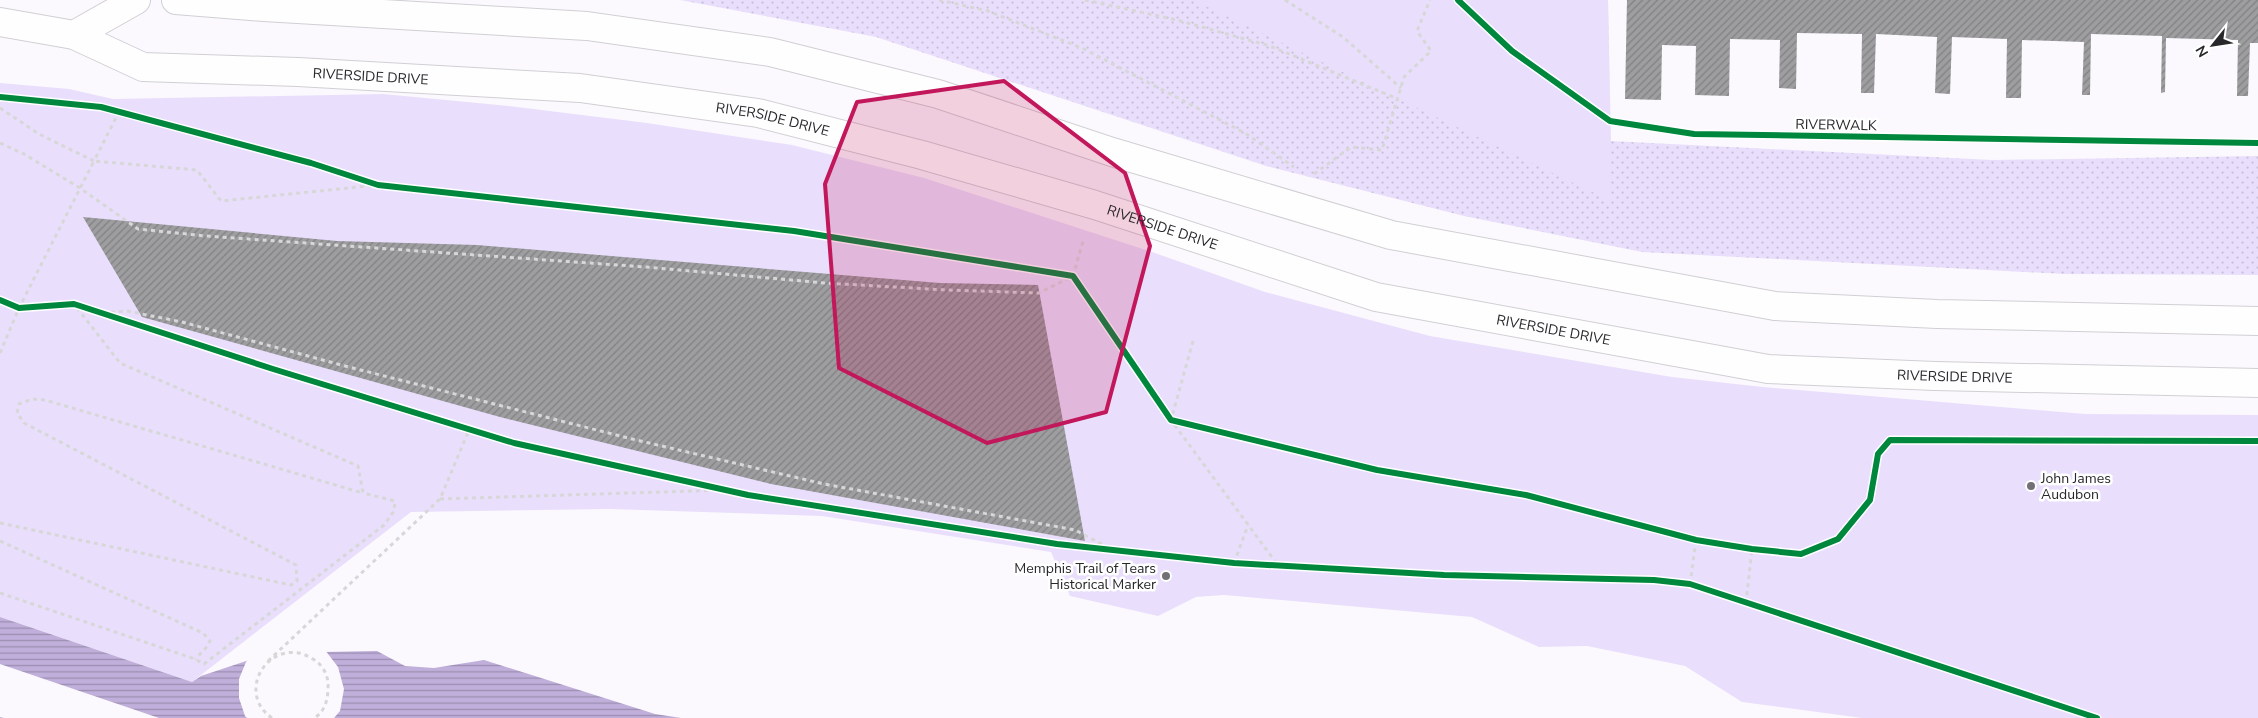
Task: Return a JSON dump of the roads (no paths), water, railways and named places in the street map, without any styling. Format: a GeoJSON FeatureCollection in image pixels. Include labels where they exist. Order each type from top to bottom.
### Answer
{"type":"FeatureCollection","features":[{"type":"Feature","properties":{"kind":"main road"},"geometry":{"type":"LineString","coordinates":[[74,35],[136,0]]}},
{"type":"Feature","properties":{"kind":"main road"},"geometry":{"type":"LineString","coordinates":[[176,0],[294,9],[587,26],[770,52],[938,94],[1112,152],[1391,235],[1775,306],[1937,314],[2258,321]]}},
{"type":"Feature","properties":{"kind":"main road","name":"RIVERSIDE DRIVE"},"geometry":{"type":"LineString","coordinates":[[0,22],[74,35],[143,68],[298,72],[580,88],[758,113],[922,155],[1095,204],[1376,297],[1768,369],[1935,376],[2258,383]]}},
{"type":"Feature","properties":{"kind":"place","name":"John James Audubon"},"geometry":{"type":"Point","coordinates":[2031,486]}},
{"type":"Feature","properties":{"kind":"place","name":"Memphis Trail of Tears Historical Marker"},"geometry":{"type":"Point","coordinates":[1166,576]}}]}
